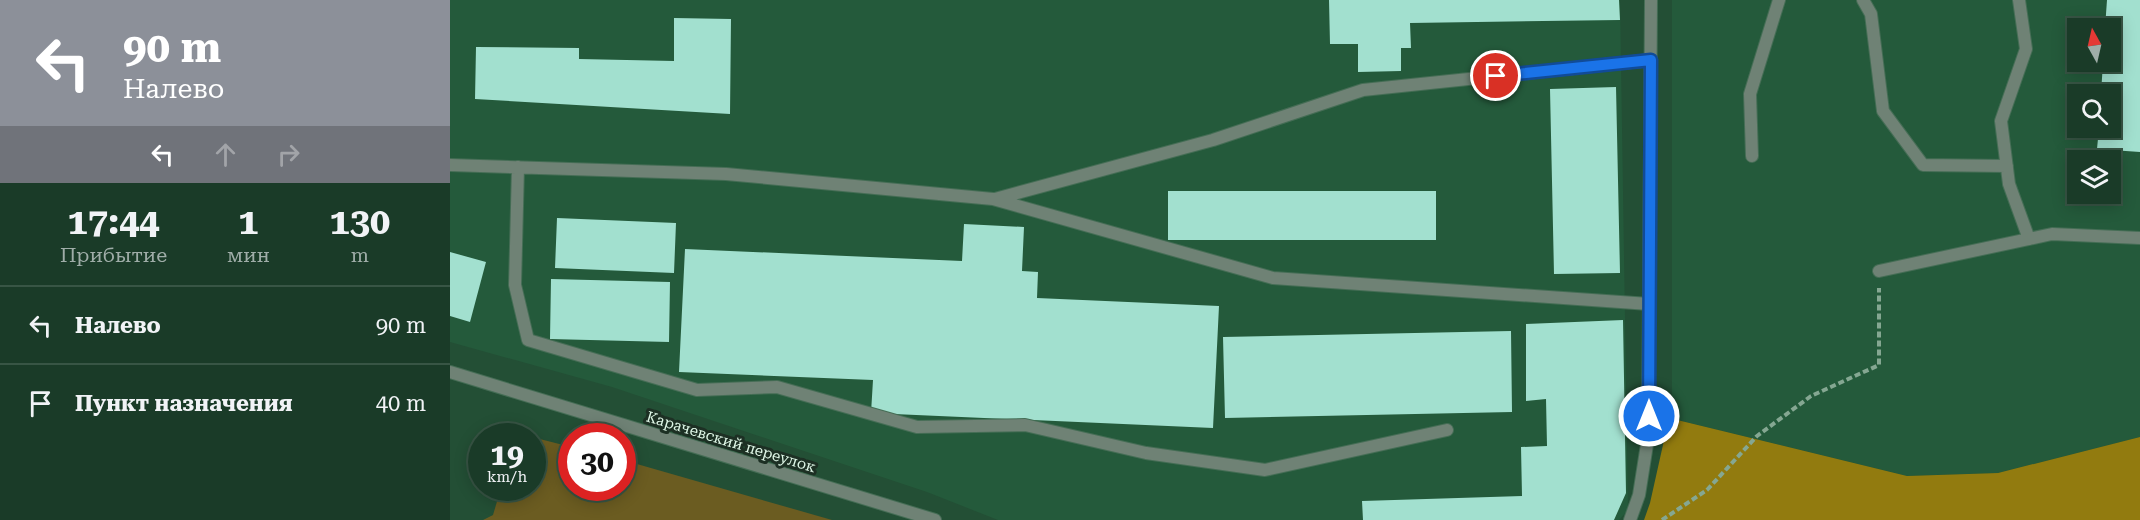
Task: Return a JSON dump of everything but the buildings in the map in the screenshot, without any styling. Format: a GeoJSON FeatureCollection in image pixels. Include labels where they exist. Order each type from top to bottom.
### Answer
{"type":"FeatureCollection","features":[{"type":"Feature","properties":{"kind":"street"},"geometry":{"type":"LineString","coordinates":[[1630,520],[1639,495],[1648,438],[1651,0]]}},
{"type":"Feature","properties":{"kind":"street"},"geometry":{"type":"LineString","coordinates":[[1752,156],[1750,94],[1779,0]]}},
{"type":"Feature","properties":{"kind":"street"},"geometry":{"type":"LineString","coordinates":[[1863,0],[1871,14],[1883,111],[1923,165],[2007,166]]}},
{"type":"Feature","properties":{"kind":"street"},"geometry":{"type":"LineString","coordinates":[[2019,0],[2026,49],[2001,121],[2009,184],[2029,239]]}},
{"type":"Feature","properties":{"kind":"street"},"geometry":{"type":"LineString","coordinates":[[993,200],[1213,141],[1363,90],[1651,60]]}},
{"type":"Feature","properties":{"kind":"street"},"geometry":{"type":"LineString","coordinates":[[450,165],[726,174],[993,200],[1273,278],[1649,304]]}},
{"type":"Feature","properties":{"kind":"street"},"geometry":{"type":"LineString","coordinates":[[518,167],[515,285],[528,340],[686,387],[697,390],[777,387],[917,427],[1025,425],[1146,453],[1265,470],[1448,430]]}},
{"type":"Feature","properties":{"kind":"street"},"geometry":{"type":"LineString","coordinates":[[1879,271],[2052,234],[2140,238]]}},
{"type":"Feature","properties":{"kind":"street","name":"Карачевский переулок"},"geometry":{"type":"LineString","coordinates":[[450,372],[935,520]]}},
{"type":"Feature","properties":{"kind":"path"},"geometry":{"type":"LineString","coordinates":[[1662,520],[1707,490],[1757,436],[1811,396],[1880,365],[1879,271]]}},
{"type":"Feature","properties":{"kind":"shaded area"},"geometry":{"type":"Polygon","coordinates":[[[450,0],[1620,0],[1628,510],[1619,520],[998,520],[927,492],[612,387],[450,342],[450,0]]]}},
{"type":"Feature","properties":{"kind":"shaded area"},"geometry":{"type":"Polygon","coordinates":[[[1672,0],[2140,0],[2140,437],[1998,473],[1907,476],[1669,418],[1672,392],[1672,0]]]}},
{"type":"Feature","properties":{"kind":"shaded area"},"geometry":{"type":"Polygon","coordinates":[[[1669,418],[1907,476],[1998,473],[2140,437],[2140,520],[1644,520],[1669,418]]]}},
{"type":"Feature","properties":{"kind":"shaded area"},"geometry":{"type":"Polygon","coordinates":[[[546,441],[558,444],[558,501],[636,501],[636,464],[832,520],[483,520],[493,515],[497,501],[546,501],[546,441]]]}},
{"type":"Feature","properties":{"kind":"route"},"geometry":{"type":"LineString","coordinates":[[1496,76],[1651,60],[1649,416]]}}]}
